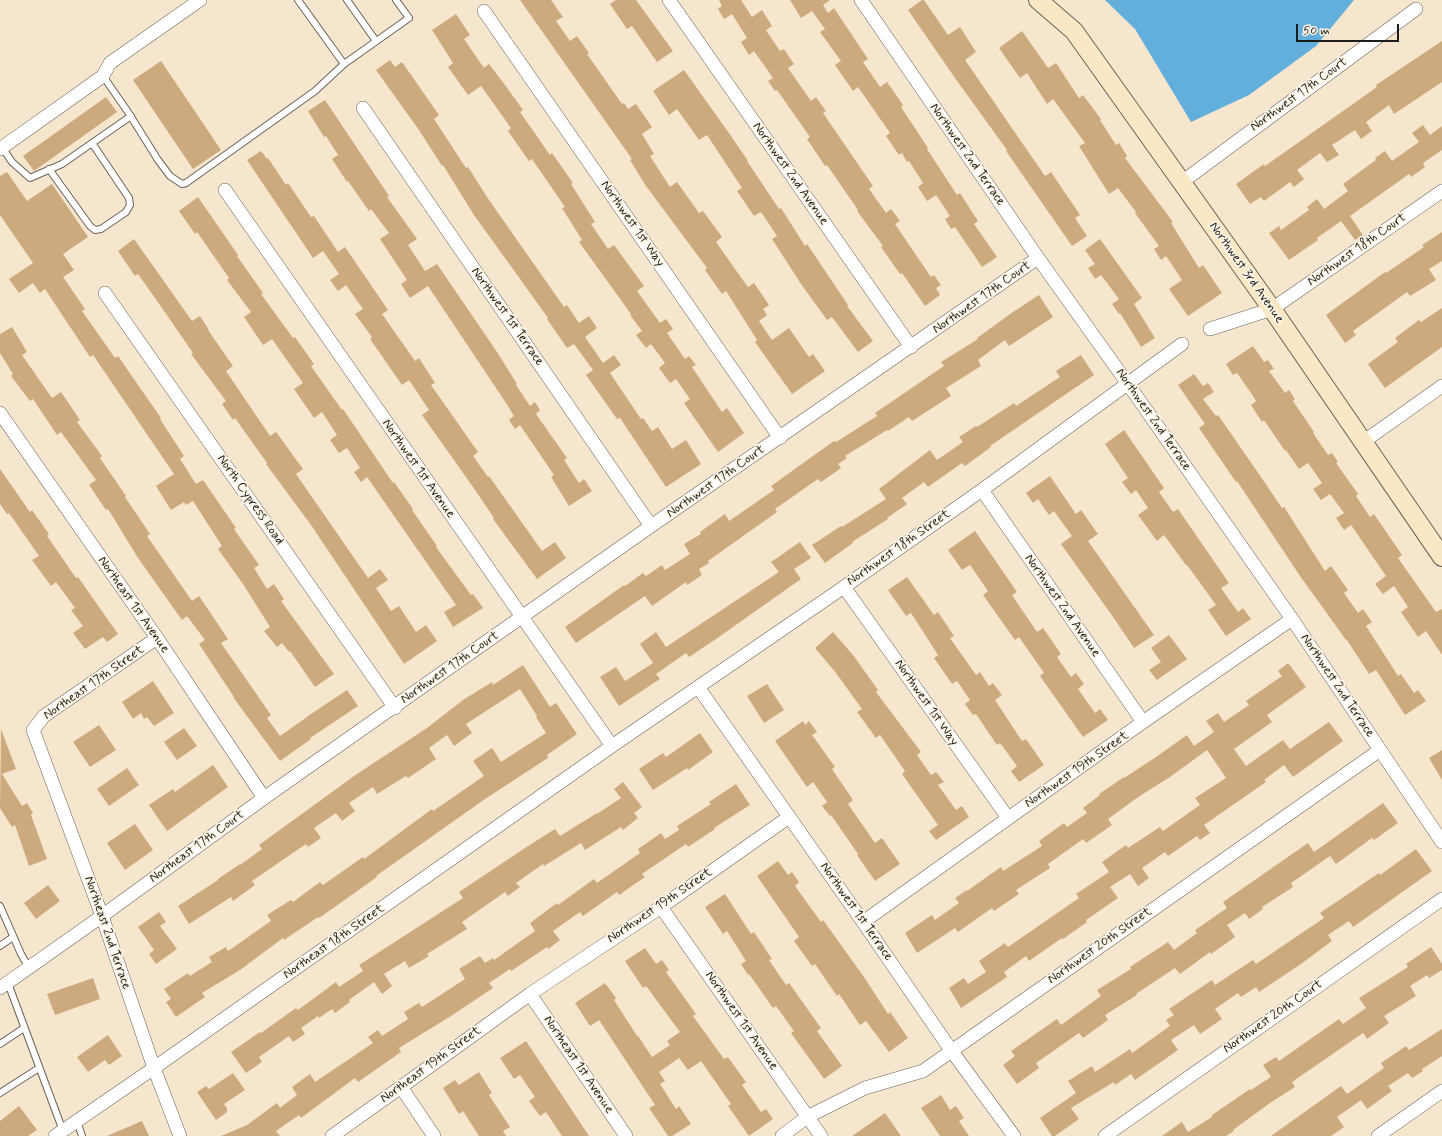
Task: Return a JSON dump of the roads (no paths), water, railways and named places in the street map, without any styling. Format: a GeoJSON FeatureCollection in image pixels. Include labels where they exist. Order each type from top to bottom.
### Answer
{"type":"FeatureCollection","features":[{"type":"Feature","properties":{"kind":"street"},"geometry":{"type":"LineString","coordinates":[[1,148],[103,76],[110,63],[200,0]]}},
{"type":"Feature","properties":{"kind":"street","name":"Northwest 2nd Avenue"},"geometry":{"type":"LineString","coordinates":[[669,0],[911,347]]}},
{"type":"Feature","properties":{"kind":"street","name":"Northwest 2nd Terrace"},"geometry":{"type":"LineString","coordinates":[[861,0],[1038,258],[1292,619],[1442,842]]}},
{"type":"Feature","properties":{"kind":"street","name":"Northwest 3rd Avenue"},"geometry":{"type":"LineString","coordinates":[[1038,0],[1074,31],[1272,310],[1442,557]]}},
{"type":"Feature","properties":{"kind":"street","name":"Northwest 17th Court"},"geometry":{"type":"LineString","coordinates":[[1182,182],[1416,9]]}},
{"type":"Feature","properties":{"kind":"street","name":"Northwest 1st Way"},"geometry":{"type":"LineString","coordinates":[[484,10],[780,438]]}},
{"type":"Feature","properties":{"kind":"street","name":"Northwest 1st Terrace"},"geometry":{"type":"LineString","coordinates":[[363,108],[652,526]]}},
{"type":"Feature","properties":{"kind":"street","name":"Northwest 1st Avenue"},"geometry":{"type":"LineString","coordinates":[[225,190],[612,746]]}},
{"type":"Feature","properties":{"kind":"street","name":"Northwest 18th Court"},"geometry":{"type":"LineString","coordinates":[[1272,310],[1442,191]]}},
{"type":"Feature","properties":{"kind":"street","name":"Northwest 17th Court"},"geometry":{"type":"LineString","coordinates":[[394,708],[652,526],[1038,258]]}},
{"type":"Feature","properties":{"kind":"street","name":"North Cypress Road"},"geometry":{"type":"LineString","coordinates":[[105,292],[394,708]]}},
{"type":"Feature","properties":{"kind":"street"},"geometry":{"type":"LineString","coordinates":[[1210,329],[1272,310]]}},
{"type":"Feature","properties":{"kind":"street","name":"Northwest 18th Street"},"geometry":{"type":"LineString","coordinates":[[612,746],[844,587],[982,490],[1182,344]]}},
{"type":"Feature","properties":{"kind":"street"},"geometry":{"type":"LineString","coordinates":[[1363,442],[1442,386]]}},
{"type":"Feature","properties":{"kind":"street","name":"Northeast 1st Avenue"},"geometry":{"type":"LineString","coordinates":[[0,413],[157,638],[264,798]]}},
{"type":"Feature","properties":{"kind":"street","name":"Northwest 2nd Avenue"},"geometry":{"type":"LineString","coordinates":[[982,490],[1143,722]]}},
{"type":"Feature","properties":{"kind":"street","name":"Northwest 1st Way"},"geometry":{"type":"LineString","coordinates":[[844,587],[1008,818]]}},
{"type":"Feature","properties":{"kind":"street","name":"Northwest 19th Street"},"geometry":{"type":"LineString","coordinates":[[863,922],[1143,722],[1292,619]]}},
{"type":"Feature","properties":{"kind":"street","name":"Northeast 17th Street"},"geometry":{"type":"LineString","coordinates":[[33,730],[44,716],[157,638]]}},
{"type":"Feature","properties":{"kind":"street","name":"Northwest 1st Terrace"},"geometry":{"type":"LineString","coordinates":[[698,687],[951,1050],[1014,1136]]}},
{"type":"Feature","properties":{"kind":"street","name":"Northeast 17th Court"},"geometry":{"type":"LineString","coordinates":[[4,986],[264,798],[394,708]]}},
{"type":"Feature","properties":{"kind":"street","name":"Northeast 2nd Terrace"},"geometry":{"type":"LineString","coordinates":[[33,730],[102,916],[154,1068],[180,1136]]}},
{"type":"Feature","properties":{"kind":"street","name":"Northeast 18th Street"},"geometry":{"type":"LineString","coordinates":[[59,1133],[154,1068],[612,746]]}},
{"type":"Feature","properties":{"kind":"street","name":"Northwest 20th Street"},"geometry":{"type":"LineString","coordinates":[[782,1136],[808,1118],[865,1088],[923,1071],[1380,750]]}},
{"type":"Feature","properties":{"kind":"street","name":"Northwest 19th Street"},"geometry":{"type":"LineString","coordinates":[[530,994],[661,906],[789,817]]}},
{"type":"Feature","properties":{"kind":"street","name":"Northwest 20th Court"},"geometry":{"type":"LineString","coordinates":[[1104,1136],[1442,899]]}},
{"type":"Feature","properties":{"kind":"street","name":"Northwest 1st Avenue"},"geometry":{"type":"LineString","coordinates":[[661,906],[821,1136]]}},
{"type":"Feature","properties":{"kind":"street","name":"Northeast 1st Avenue"},"geometry":{"type":"LineString","coordinates":[[530,994],[626,1136]]}},
{"type":"Feature","properties":{"kind":"street","name":"Northeast 19th Street"},"geometry":{"type":"LineString","coordinates":[[332,1136],[530,994]]}},
{"type":"Feature","properties":{"kind":"street"},"geometry":{"type":"LineString","coordinates":[[401,1087],[434,1136]]}},
{"type":"Feature","properties":{"kind":"street"},"geometry":{"type":"LineString","coordinates":[[1378,1136],[1442,1091]]}},
{"type":"Feature","properties":{"kind":"lane"},"geometry":{"type":"LineString","coordinates":[[298,0],[344,64]]}},
{"type":"Feature","properties":{"kind":"lane"},"geometry":{"type":"LineString","coordinates":[[347,0],[376,42]]}},
{"type":"Feature","properties":{"kind":"lane"},"geometry":{"type":"LineString","coordinates":[[103,76],[170,176],[182,184],[186,183],[315,91],[344,64],[409,18],[396,0]]}},
{"type":"Feature","properties":{"kind":"lane"},"geometry":{"type":"LineString","coordinates":[[1,148],[12,162],[30,178],[62,164],[131,116]]}},
{"type":"Feature","properties":{"kind":"lane"},"geometry":{"type":"LineString","coordinates":[[49,169],[90,226],[95,230],[101,229],[126,212],[130,205],[129,198],[92,143]]}},
{"type":"Feature","properties":{"kind":"lane"},"geometry":{"type":"LineString","coordinates":[[0,906],[13,937],[29,968]]}},
{"type":"Feature","properties":{"kind":"lane"},"geometry":{"type":"LineString","coordinates":[[0,946],[13,937]]}},
{"type":"Feature","properties":{"kind":"lane"},"geometry":{"type":"LineString","coordinates":[[4,986],[24,1028],[39,1068],[59,1133]]}},
{"type":"Feature","properties":{"kind":"lane"},"geometry":{"type":"LineString","coordinates":[[0,1044],[24,1028]]}},
{"type":"Feature","properties":{"kind":"lane"},"geometry":{"type":"LineString","coordinates":[[0,1093],[39,1068]]}},
{"type":"Feature","properties":{"kind":"lane"},"geometry":{"type":"LineString","coordinates":[[77,1121],[82,1136]]}},
{"type":"Feature","properties":{"kind":"water"},"geometry":{"type":"Polygon","coordinates":[[[1105,0],[1354,0],[1316,46],[1249,95],[1191,122],[1135,29],[1105,0]]]}}]}
